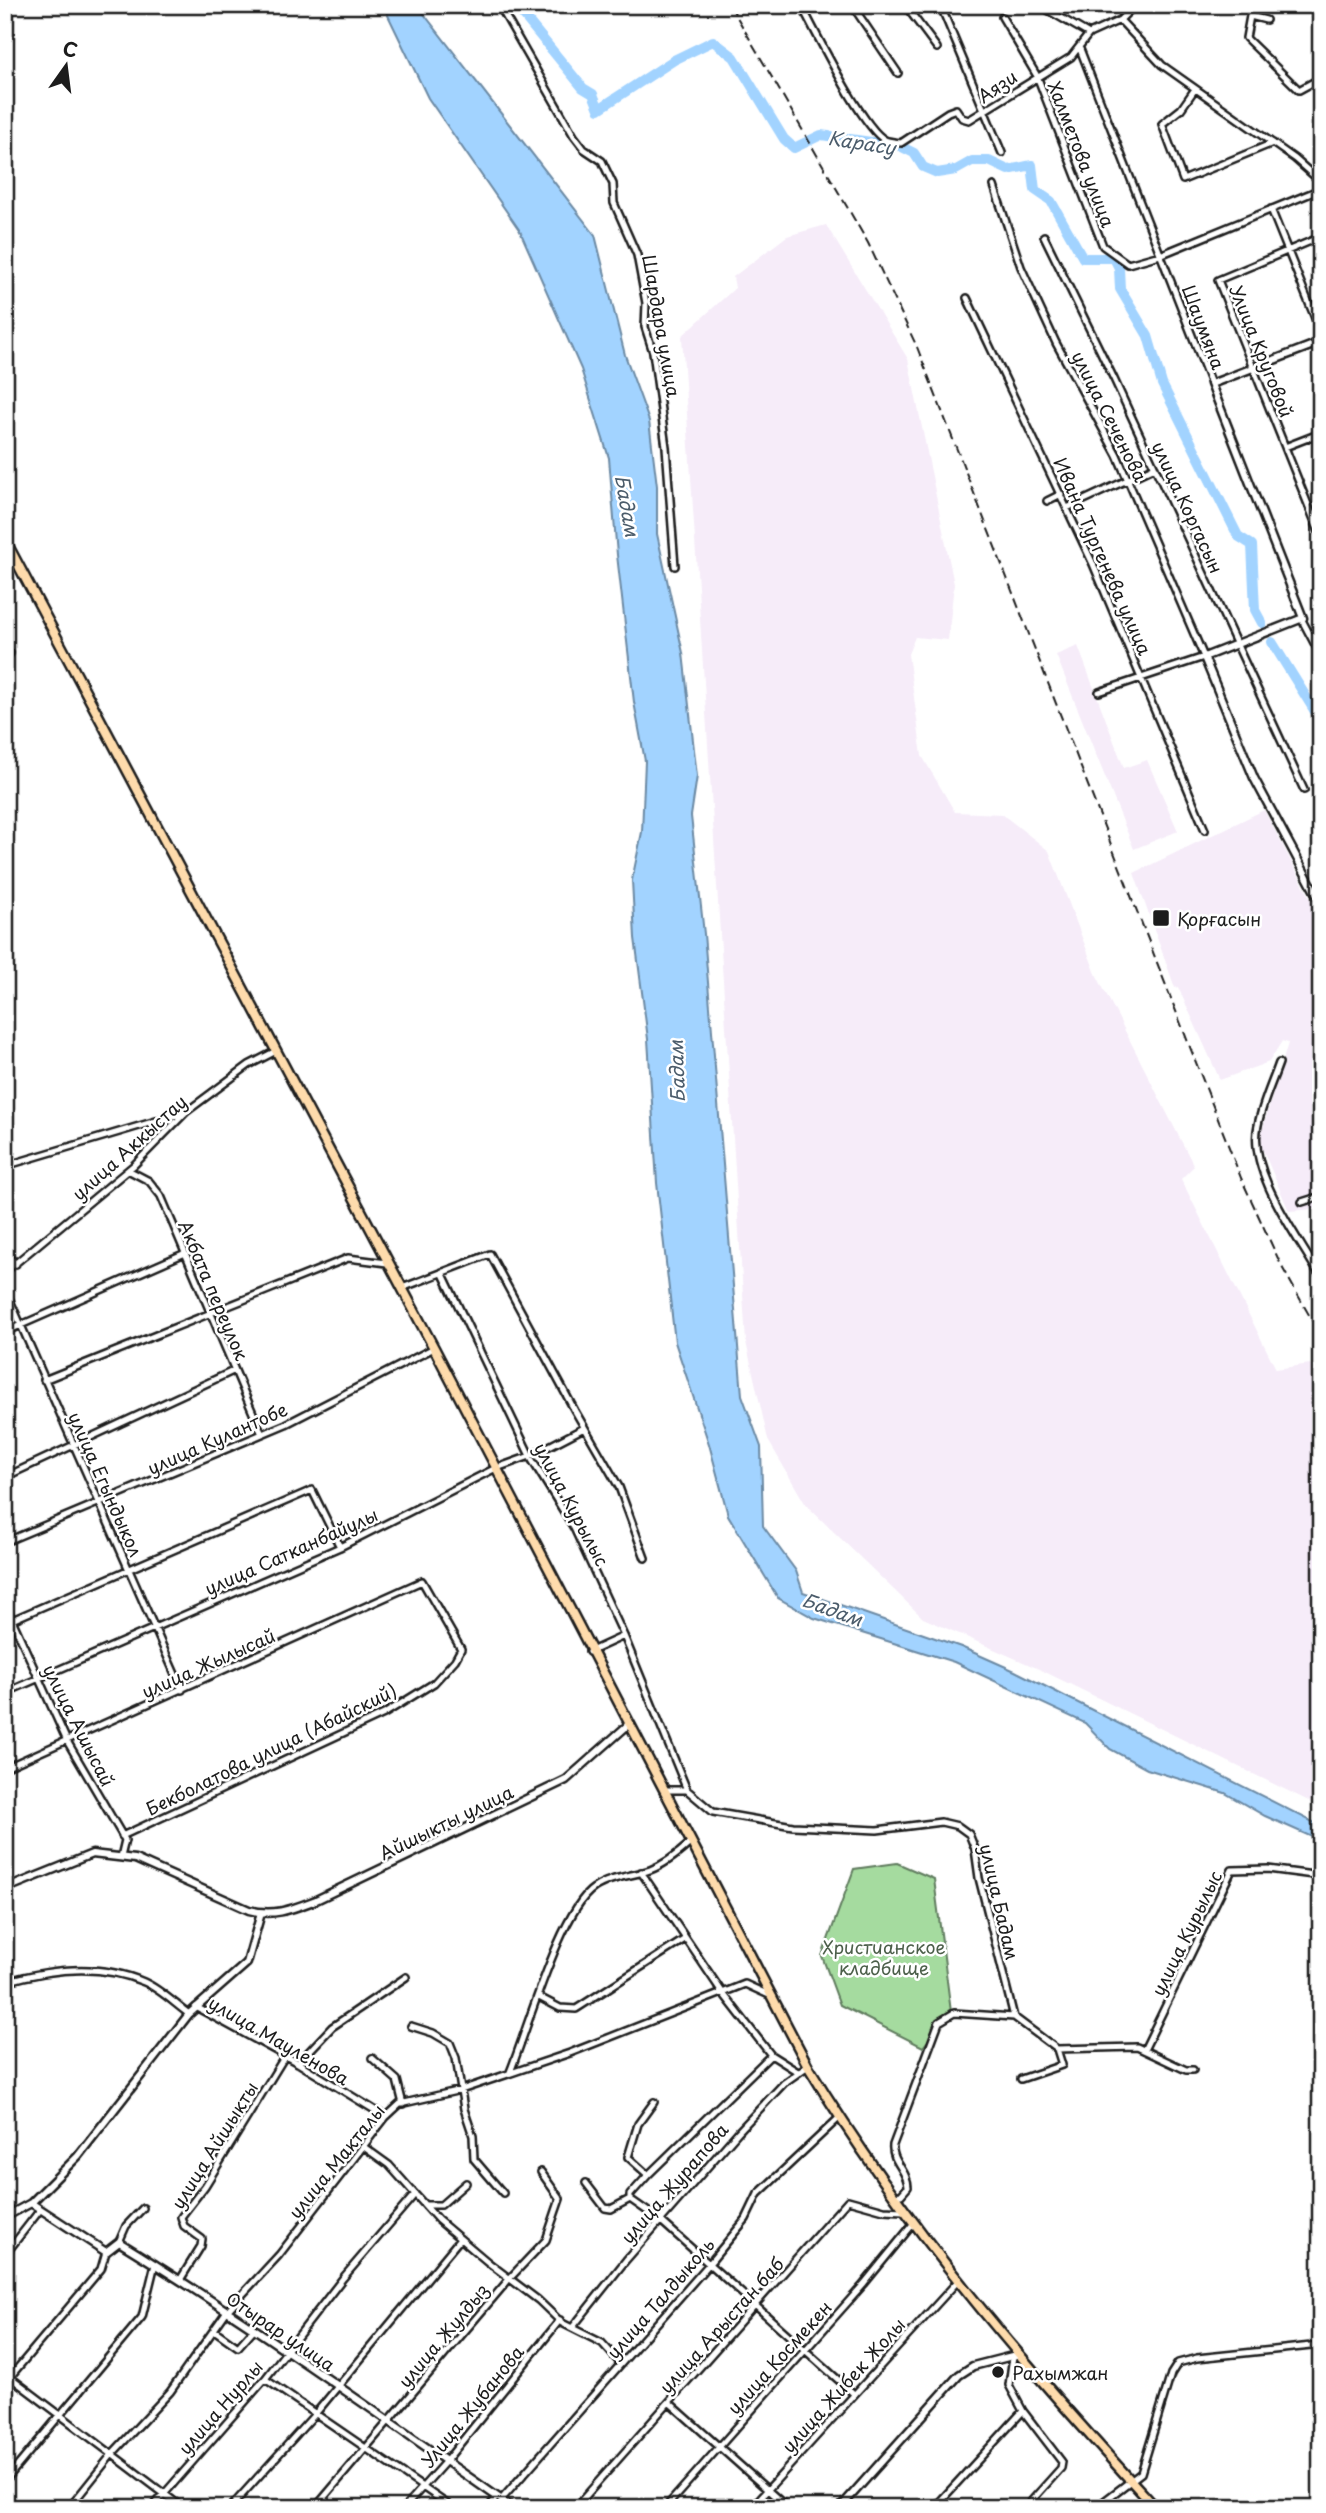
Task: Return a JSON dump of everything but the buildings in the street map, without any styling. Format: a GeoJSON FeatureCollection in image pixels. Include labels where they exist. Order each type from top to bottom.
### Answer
{"type":"FeatureCollection","features":[{"type":"Feature","properties":{"kind":"highway"},"geometry":{"type":"LineString","coordinates":[[5,540],[400,1289],[434,1348],[589,1652],[808,2066],[903,2211],[957,2282],[1017,2355],[1156,2508]]}},
{"type":"Feature","properties":{"kind":"street","name":"Шардара улица"},"geometry":{"type":"LineString","coordinates":[[499,5],[574,136],[584,149],[602,161],[613,184],[614,203],[637,255],[646,303],[645,327],[653,352],[666,447],[675,566]]}},
{"type":"Feature","properties":{"kind":"street","name":"Аязи"},"geometry":{"type":"LineString","coordinates":[[801,5],[855,101],[884,140],[901,144],[956,109],[961,118],[969,120],[987,111],[1080,49],[1089,34]]}},
{"type":"Feature","properties":{"kind":"street"},"geometry":{"type":"LineString","coordinates":[[852,5],[898,74]]}},
{"type":"Feature","properties":{"kind":"street"},"geometry":{"type":"LineString","coordinates":[[905,5],[937,48]]}},
{"type":"Feature","properties":{"kind":"street"},"geometry":{"type":"LineString","coordinates":[[1039,5],[1089,34],[1120,20],[1135,5]]}},
{"type":"Feature","properties":{"kind":"street"},"geometry":{"type":"LineString","coordinates":[[1311,5],[1321,25]]}},
{"type":"Feature","properties":{"kind":"street"},"geometry":{"type":"LineString","coordinates":[[944,14],[987,111],[1002,153]]}},
{"type":"Feature","properties":{"kind":"street"},"geometry":{"type":"LineString","coordinates":[[1266,20],[1250,16],[1246,38],[1299,90],[1321,78]]}},
{"type":"Feature","properties":{"kind":"street","name":"Халметова улица"},"geometry":{"type":"LineString","coordinates":[[1002,17],[1037,76],[1103,246],[1128,264],[1160,255]]}},
{"type":"Feature","properties":{"kind":"street"},"geometry":{"type":"LineString","coordinates":[[1120,20],[1162,65],[1273,144],[1321,182]]}},
{"type":"Feature","properties":{"kind":"street","name":"Шаумяна"},"geometry":{"type":"LineString","coordinates":[[1080,49],[1303,618],[1321,656]]}},
{"type":"Feature","properties":{"kind":"street"},"geometry":{"type":"LineString","coordinates":[[1195,89],[1181,109],[1162,124],[1183,180],[1273,144]]}},
{"type":"Feature","properties":{"kind":"street","name":"улица Сеченова"},"geometry":{"type":"LineString","coordinates":[[994,186],[1021,267],[1056,343],[1127,478],[1254,778],[1321,903]]}},
{"type":"Feature","properties":{"kind":"street"},"geometry":{"type":"LineString","coordinates":[[1160,255],[1321,189]]}},
{"type":"Feature","properties":{"kind":"street"},"geometry":{"type":"LineString","coordinates":[[1271,209],[1321,333]]}},
{"type":"Feature","properties":{"kind":"street","name":"улица Коргасын"},"geometry":{"type":"LineString","coordinates":[[1044,236],[1155,467],[1304,790]]}},
{"type":"Feature","properties":{"kind":"street","name":"Улица Круговой"},"geometry":{"type":"LineString","coordinates":[[1321,241],[1318,238],[1218,281],[1321,537]]}},
{"type":"Feature","properties":{"kind":"street","name":"Ивана Тургенева улица"},"geometry":{"type":"LineString","coordinates":[[967,298],[1061,494],[1205,830]]}},
{"type":"Feature","properties":{"kind":"street"},"geometry":{"type":"LineString","coordinates":[[1211,384],[1321,342]]}},
{"type":"Feature","properties":{"kind":"street"},"geometry":{"type":"LineString","coordinates":[[1285,447],[1321,433]]}},
{"type":"Feature","properties":{"kind":"street"},"geometry":{"type":"LineString","coordinates":[[1067,508],[1155,467]]}},
{"type":"Feature","properties":{"kind":"street"},"geometry":{"type":"LineString","coordinates":[[1047,501],[1061,494]]}},
{"type":"Feature","properties":{"kind":"street"},"geometry":{"type":"LineString","coordinates":[[1099,692],[1236,646],[1303,618]]}},
{"type":"Feature","properties":{"kind":"street"},"geometry":{"type":"LineString","coordinates":[[5,662],[10,653]]}},
{"type":"Feature","properties":{"kind":"street","name":"улица Аккыстау"},"geometry":{"type":"LineString","coordinates":[[5,1272],[128,1170],[186,1112],[249,1065],[276,1051]]}},
{"type":"Feature","properties":{"kind":"street"},"geometry":{"type":"LineString","coordinates":[[1279,1063],[1257,1126],[1257,1148],[1269,1189],[1321,1278]]}},
{"type":"Feature","properties":{"kind":"street"},"geometry":{"type":"LineString","coordinates":[[5,1166],[186,1112]]}},
{"type":"Feature","properties":{"kind":"street","name":"Акбата переулок"},"geometry":{"type":"LineString","coordinates":[[128,1170],[149,1181],[161,1196],[183,1254],[261,1432]]}},
{"type":"Feature","properties":{"kind":"street"},"geometry":{"type":"LineString","coordinates":[[1302,1202],[1321,1195]]}},
{"type":"Feature","properties":{"kind":"street"},"geometry":{"type":"LineString","coordinates":[[5,1253],[16,1264]]}},
{"type":"Feature","properties":{"kind":"street"},"geometry":{"type":"LineString","coordinates":[[5,1332],[183,1254]]}},
{"type":"Feature","properties":{"kind":"street"},"geometry":{"type":"LineString","coordinates":[[400,1289],[490,1254],[584,1428],[619,1486],[645,1558]]}},
{"type":"Feature","properties":{"kind":"street"},"geometry":{"type":"LineString","coordinates":[[44,1380],[348,1258],[387,1263]]}},
{"type":"Feature","properties":{"kind":"street","name":"улица Курылыс"},"geometry":{"type":"LineString","coordinates":[[442,1272],[530,1456],[574,1528],[625,1636],[687,1790]]}},
{"type":"Feature","properties":{"kind":"street","name":"улица Егындыкол"},"geometry":{"type":"LineString","coordinates":[[5,1289],[182,1690]]}},
{"type":"Feature","properties":{"kind":"street","name":"улица Кулантобе"},"geometry":{"type":"LineString","coordinates":[[5,1542],[101,1504],[261,1432],[286,1424],[434,1348]]}},
{"type":"Feature","properties":{"kind":"street"},"geometry":{"type":"LineString","coordinates":[[5,1477],[233,1371]]}},
{"type":"Feature","properties":{"kind":"street","name":"улица Сатканбайулы"},"geometry":{"type":"LineString","coordinates":[[5,1693],[341,1546],[494,1469],[530,1456],[584,1428]]}},
{"type":"Feature","properties":{"kind":"street"},"geometry":{"type":"LineString","coordinates":[[5,1623],[312,1490],[341,1546]]}},
{"type":"Feature","properties":{"kind":"street","name":"улица Жылысай"},"geometry":{"type":"LineString","coordinates":[[5,1768],[422,1581]]}},
{"type":"Feature","properties":{"kind":"street","name":"Бекболатова улица (Абайский)"},"geometry":{"type":"LineString","coordinates":[[122,1836],[384,1714],[434,1683],[456,1660],[461,1649],[422,1581]]}},
{"type":"Feature","properties":{"kind":"street","name":"улица Ашысай"},"geometry":{"type":"LineString","coordinates":[[5,1604],[67,1741],[122,1836]]}},
{"type":"Feature","properties":{"kind":"street"},"geometry":{"type":"LineString","coordinates":[[589,1652],[625,1636]]}},
{"type":"Feature","properties":{"kind":"street","name":"Айшыкты улица"},"geometry":{"type":"LineString","coordinates":[[261,1913],[282,1913],[316,1900],[566,1780],[628,1725]]}},
{"type":"Feature","properties":{"kind":"street"},"geometry":{"type":"LineString","coordinates":[[661,1790],[687,1790]]}},
{"type":"Feature","properties":{"kind":"street","name":"улица Бадам"},"geometry":{"type":"LineString","coordinates":[[687,1790],[713,1812],[793,1826],[877,1830],[940,1822],[958,1826],[969,1835],[975,1849],[979,1878],[1014,2017]]}},
{"type":"Feature","properties":{"kind":"street"},"geometry":{"type":"LineString","coordinates":[[121,1857],[125,1840],[122,1836]]}},
{"type":"Feature","properties":{"kind":"street"},"geometry":{"type":"LineString","coordinates":[[510,2072],[539,1997],[553,1950],[590,1890],[670,1860],[690,1843]]}},
{"type":"Feature","properties":{"kind":"street"},"geometry":{"type":"LineString","coordinates":[[5,1889],[92,1854],[135,1859],[261,1913],[247,1963],[195,2007],[78,2157],[31,2203],[5,2217]]}},
{"type":"Feature","properties":{"kind":"street","name":"улица Курылыс"},"geometry":{"type":"LineString","coordinates":[[1144,2050],[1232,1870],[1268,1869],[1321,1876]]}},
{"type":"Feature","properties":{"kind":"street"},"geometry":{"type":"LineString","coordinates":[[641,1872],[722,1992],[771,2055],[798,2072]]}},
{"type":"Feature","properties":{"kind":"street"},"geometry":{"type":"LineString","coordinates":[[539,1997],[560,2008],[576,2009],[685,1939]]}},
{"type":"Feature","properties":{"kind":"street","name":"улица Мауленова"},"geometry":{"type":"LineString","coordinates":[[5,1982],[36,1973],[114,1973],[146,1983],[189,2014]]}},
{"type":"Feature","properties":{"kind":"street"},"geometry":{"type":"LineString","coordinates":[[298,2063],[332,2027],[406,1977]]}},
{"type":"Feature","properties":{"kind":"street","name":"улица Макталы"},"geometry":{"type":"LineString","coordinates":[[69,2508],[113,2453],[171,2391],[228,2312],[279,2255],[386,2117],[403,2104],[461,2091],[570,2053],[745,1984],[758,1987],[772,1996]]}},
{"type":"Feature","properties":{"kind":"street","name":"улица Мауленова"},"geometry":{"type":"LineString","coordinates":[[195,2007],[298,2063],[386,2117]]}},
{"type":"Feature","properties":{"kind":"street"},"geometry":{"type":"LineString","coordinates":[[893,2196],[906,2192],[908,2186],[908,2178],[892,2152],[893,2145],[939,2022],[954,2013],[1014,2017],[1057,2049],[1062,2065],[1021,2079]]}},
{"type":"Feature","properties":{"kind":"street"},"geometry":{"type":"LineString","coordinates":[[411,2026],[433,2033],[450,2043],[456,2058],[461,2091],[473,2136],[474,2159],[503,2193]]}},
{"type":"Feature","properties":{"kind":"street"},"geometry":{"type":"LineString","coordinates":[[1057,2049],[1138,2047],[1186,2070],[1193,2070]]}},
{"type":"Feature","properties":{"kind":"street"},"geometry":{"type":"LineString","coordinates":[[586,2183],[605,2208],[611,2209],[630,2199],[648,2175],[771,2055]]}},
{"type":"Feature","properties":{"kind":"street","name":"улица Айшыкты"},"geometry":{"type":"LineString","coordinates":[[180,2280],[201,2246],[202,2239],[184,2226],[181,2217],[205,2186],[285,2056]]}},
{"type":"Feature","properties":{"kind":"street"},"geometry":{"type":"LineString","coordinates":[[372,2058],[397,2080],[403,2104]]}},
{"type":"Feature","properties":{"kind":"street","name":"улица Журапова"},"geometry":{"type":"LineString","coordinates":[[572,2328],[660,2220],[738,2132],[798,2072],[808,2066]]}},
{"type":"Feature","properties":{"kind":"street"},"geometry":{"type":"LineString","coordinates":[[648,2175],[628,2161],[628,2157],[638,2124],[654,2102]]}},
{"type":"Feature","properties":{"kind":"street","name":"улица Талдыколь"},"geometry":{"type":"LineString","coordinates":[[488,2508],[709,2264],[746,2219],[758,2194],[840,2117]]}},
{"type":"Feature","properties":{"kind":"street"},"geometry":{"type":"LineString","coordinates":[[364,2147],[389,2165],[460,2239],[559,2320],[602,2343],[620,2363]]}},
{"type":"Feature","properties":{"kind":"street","name":"улица Жулдыз"},"geometry":{"type":"LineString","coordinates":[[315,2508],[510,2278],[546,2241],[559,2199],[541,2172]]}},
{"type":"Feature","properties":{"kind":"street"},"geometry":{"type":"LineString","coordinates":[[425,2205],[441,2205],[466,2183]]}},
{"type":"Feature","properties":{"kind":"street","name":"улица Нурлы"},"geometry":{"type":"LineString","coordinates":[[152,2508],[265,2379],[343,2278],[415,2194]]}},
{"type":"Feature","properties":{"kind":"street"},"geometry":{"type":"LineString","coordinates":[[630,2199],[660,2220],[853,2394]]}},
{"type":"Feature","properties":{"kind":"street","name":"улица Арыстан баб"},"geometry":{"type":"LineString","coordinates":[[575,2508],[756,2307],[848,2200],[903,2211]]}},
{"type":"Feature","properties":{"kind":"street"},"geometry":{"type":"LineString","coordinates":[[31,2203],[106,2252]]}},
{"type":"Feature","properties":{"kind":"street"},"geometry":{"type":"LineString","coordinates":[[143,2208],[127,2226],[119,2242],[106,2252],[101,2269],[7,2380],[61,2415],[183,2508]]}},
{"type":"Feature","properties":{"kind":"street"},"geometry":{"type":"LineString","coordinates":[[5,2255],[40,2210]]}},
{"type":"Feature","properties":{"kind":"street","name":"улица Космекен"},"geometry":{"type":"LineString","coordinates":[[665,2508],[913,2224]]}},
{"type":"Feature","properties":{"kind":"street"},"geometry":{"type":"LineString","coordinates":[[230,2508],[316,2413],[460,2239]]}},
{"type":"Feature","properties":{"kind":"street","name":"Отырар улица"},"geometry":{"type":"LineString","coordinates":[[119,2242],[288,2351],[513,2508]]}},
{"type":"Feature","properties":{"kind":"street"},"geometry":{"type":"LineString","coordinates":[[5,2481],[142,2318],[155,2264]]}},
{"type":"Feature","properties":{"kind":"street","name":"улица Жибек Жолы"},"geometry":{"type":"LineString","coordinates":[[751,2508],[957,2282]]}},
{"type":"Feature","properties":{"kind":"street","name":"Улица Жубанова"},"geometry":{"type":"LineString","coordinates":[[404,2508],[446,2461],[559,2320]]}},
{"type":"Feature","properties":{"kind":"street"},"geometry":{"type":"LineString","coordinates":[[214,2330],[238,2347],[254,2329]]}},
{"type":"Feature","properties":{"kind":"street"},"geometry":{"type":"LineString","coordinates":[[1095,2508],[1141,2473],[1146,2464],[1171,2374],[1178,2363],[1197,2358],[1321,2345]]}},
{"type":"Feature","properties":{"kind":"street"},"geometry":{"type":"LineString","coordinates":[[1017,2355],[1009,2385],[1023,2411],[1062,2462],[1061,2468],[1025,2508]]}},
{"type":"Feature","properties":{"kind":"street"},"geometry":{"type":"LineString","coordinates":[[840,2508],[959,2375],[973,2367],[1017,2355]]}},
{"type":"Feature","properties":{"kind":"street"},"geometry":{"type":"LineString","coordinates":[[265,2379],[453,2508]]}},
{"type":"Feature","properties":{"kind":"street"},"geometry":{"type":"LineString","coordinates":[[670,2403],[788,2508]]}},
{"type":"Feature","properties":{"kind":"street"},"geometry":{"type":"LineString","coordinates":[[934,2508],[1023,2411]]}},
{"type":"Feature","properties":{"kind":"shaded area"},"geometry":{"type":"Polygon","coordinates":[[[826,225],[908,359],[954,584],[948,640],[915,637],[908,654],[922,756],[955,812],[1002,814],[1049,851],[1096,974],[1194,1166],[1181,1179],[1276,1369],[1310,1364],[1321,1376],[1321,1807],[1039,1669],[923,1618],[806,1505],[768,1440],[746,1342],[682,336],[735,288],[733,277],[787,236],[826,225]]]}},
{"type":"Feature","properties":{"kind":"shaded area"},"geometry":{"type":"Polygon","coordinates":[[[1078,646],[1124,768],[1147,760],[1178,831],[1134,849],[1056,655],[1078,646]]]}},
{"type":"Feature","properties":{"kind":"shaded area"},"geometry":{"type":"Polygon","coordinates":[[[1264,810],[1321,918],[1321,1259],[1315,1250],[1316,1209],[1289,1211],[1259,1141],[1288,1043],[1282,1041],[1269,1062],[1220,1080],[1178,987],[1175,988],[1134,873],[1264,810]]]}},
{"type":"Feature","properties":{"kind":"green space","name":"Христианское кладбище"},"geometry":{"type":"Polygon","coordinates":[[[897,1863],[934,1879],[951,2012],[923,2047],[840,2005],[822,1956],[854,1869],[897,1863]]]}},
{"type":"Feature","properties":{"kind":"water","name":"Бадам"},"geometry":{"type":"Polygon","coordinates":[[[383,5],[417,5],[595,235],[625,355],[649,421],[657,486],[657,534],[683,653],[697,776],[691,816],[704,934],[742,1395],[761,1447],[763,1526],[796,1571],[803,1592],[961,1647],[1015,1671],[1321,1826],[1321,1841],[1265,1816],[1225,1793],[1147,1769],[1110,1749],[1085,1723],[954,1662],[814,1618],[778,1598],[728,1515],[709,1444],[675,1342],[657,1183],[648,1039],[635,938],[632,880],[642,832],[645,761],[634,702],[609,458],[581,369],[520,231],[428,98],[383,5]]]}},
{"type":"Feature","properties":{"kind":"waterway","name":"Карасу"},"geometry":{"type":"LineString","coordinates":[[515,5],[583,88],[593,94],[599,109],[674,60],[713,41],[734,57],[784,139],[794,148],[821,135],[900,146],[914,153],[923,167],[937,173],[956,170],[972,161],[989,161],[1008,170],[1032,165],[1035,190],[1051,201],[1083,258],[1114,258],[1119,268],[1120,289],[1148,336],[1162,384],[1238,536],[1252,545],[1255,610],[1262,623]]}},
{"type":"Feature","properties":{"kind":"waterway","name":"Карасу"},"geometry":{"type":"LineString","coordinates":[[1272,642],[1321,721]]}},
{"type":"Feature","properties":{"kind":"railway"},"geometry":{"type":"LineString","coordinates":[[730,5],[868,243],[917,347],[1241,1178],[1282,1267],[1321,1336]]}},
{"type":"Feature","properties":{"kind":"place","name":"Қорғасын"},"geometry":{"type":"Point","coordinates":[1161,918]}},
{"type":"Feature","properties":{"kind":"place","name":"Рахымжан"},"geometry":{"type":"Point","coordinates":[998,2372]}}]}
